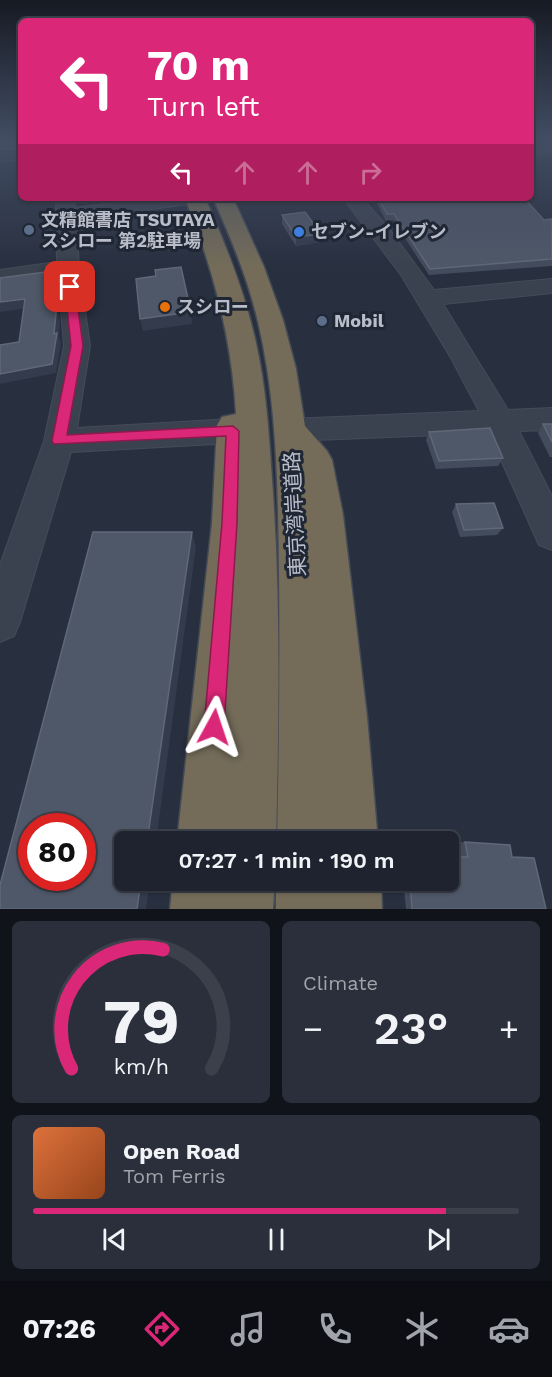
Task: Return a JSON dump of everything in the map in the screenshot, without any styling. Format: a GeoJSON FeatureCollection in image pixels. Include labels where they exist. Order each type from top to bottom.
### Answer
{"type":"FeatureCollection","features":[{"type":"Feature","properties":{"kind":"highway","name":"東京湾岸道路"},"geometry":{"type":"LineString","coordinates":[[196,201],[220,258],[243,343],[252,430],[278,520],[303,723],[303,831]]}},
{"type":"Feature","properties":{"kind":"highway","name":"東京湾岸道路"},"geometry":{"type":"LineString","coordinates":[[224,201],[249,254],[275,338],[290,430],[256,726],[250,831]]}},
{"type":"Feature","properties":{"kind":"highway"},"geometry":{"type":"LineString","coordinates":[[205,831],[230,523],[232,400],[243,343]]}},
{"type":"Feature","properties":{"kind":"highway"},"geometry":{"type":"LineString","coordinates":[[290,430],[315,460],[325,515],[344,717],[350,831]]}},
{"type":"Feature","properties":{"kind":"highway"},"geometry":{"type":"LineString","coordinates":[[198,909],[200,891]]}},
{"type":"Feature","properties":{"kind":"highway"},"geometry":{"type":"LineString","coordinates":[[245,909],[246,891]]}},
{"type":"Feature","properties":{"kind":"highway"},"geometry":{"type":"LineString","coordinates":[[304,891],[304,909]]}},
{"type":"Feature","properties":{"kind":"highway"},"geometry":{"type":"LineString","coordinates":[[353,891],[354,909]]}},
{"type":"Feature","properties":{"kind":"street"},"geometry":{"type":"LineString","coordinates":[[0,622],[59,441],[77,346],[68,267],[65,206],[142,201]]}},
{"type":"Feature","properties":{"kind":"street"},"geometry":{"type":"LineString","coordinates":[[354,201],[428,298],[497,422],[552,534]]}},
{"type":"Feature","properties":{"kind":"street"},"geometry":{"type":"LineString","coordinates":[[0,277],[68,267]]}},
{"type":"Feature","properties":{"kind":"street"},"geometry":{"type":"LineString","coordinates":[[428,298],[552,286]]}},
{"type":"Feature","properties":{"kind":"street"},"geometry":{"type":"LineString","coordinates":[[290,430],[552,419]]}},
{"type":"Feature","properties":{"kind":"street"},"geometry":{"type":"LineString","coordinates":[[59,441],[233,431]]}},
{"type":"Feature","properties":{"kind":"building"},"geometry":{"type":"Polygon","coordinates":[[[380,201],[527,201],[544,220],[552,219],[552,259],[430,269],[394,214],[387,214],[380,201]]]}},
{"type":"Feature","properties":{"kind":"building"},"geometry":{"type":"Polygon","coordinates":[[[305,212],[321,234],[296,237],[282,215],[305,212]]]}},
{"type":"Feature","properties":{"kind":"building","name":"スシロー"},"geometry":{"type":"Polygon","coordinates":[[[181,267],[191,312],[140,319],[136,279],[156,276],[155,270],[181,267]]]}},
{"type":"Feature","properties":{"kind":"building"},"geometry":{"type":"Polygon","coordinates":[[[53,271],[52,299],[55,298],[56,314],[54,334],[57,333],[52,364],[0,374],[0,345],[19,342],[25,299],[0,302],[0,278],[53,271]]]}},
{"type":"Feature","properties":{"kind":"building"},"geometry":{"type":"Polygon","coordinates":[[[543,424],[552,424],[552,442],[543,424]]]}},
{"type":"Feature","properties":{"kind":"building"},"geometry":{"type":"Polygon","coordinates":[[[490,428],[503,458],[439,461],[429,432],[490,428]]]}},
{"type":"Feature","properties":{"kind":"building"},"geometry":{"type":"Polygon","coordinates":[[[494,503],[503,528],[464,530],[456,504],[494,503]]]}},
{"type":"Feature","properties":{"kind":"building"},"geometry":{"type":"Polygon","coordinates":[[[93,532],[192,532],[149,831],[114,831],[114,891],[139,891],[137,909],[0,909],[0,885],[18,817],[18,891],[96,891],[96,813],[19,813],[93,532]]]}},
{"type":"Feature","properties":{"kind":"building"},"geometry":{"type":"Polygon","coordinates":[[[465,842],[510,845],[512,857],[534,858],[546,909],[412,909],[411,891],[459,891],[459,857],[468,857],[465,842]]]}},
{"type":"Feature","properties":{"kind":"place","name":"文精館書店 TSUTAYA スシロー 第2駐車場"},"geometry":{"type":"Point","coordinates":[29,230]}},
{"type":"Feature","properties":{"kind":"place","name":"セブン-イレブン"},"geometry":{"type":"Point","coordinates":[299,232]}},
{"type":"Feature","properties":{"kind":"place","name":"スシロー"},"geometry":{"type":"Point","coordinates":[165,307]}},
{"type":"Feature","properties":{"kind":"place","name":"Mobil"},"geometry":{"type":"Point","coordinates":[322,321]}},
{"type":"Feature","properties":{"kind":"route"},"geometry":{"type":"LineString","coordinates":[[70,287],[77,346],[59,441],[233,431],[230,523],[214,727]]}}]}
